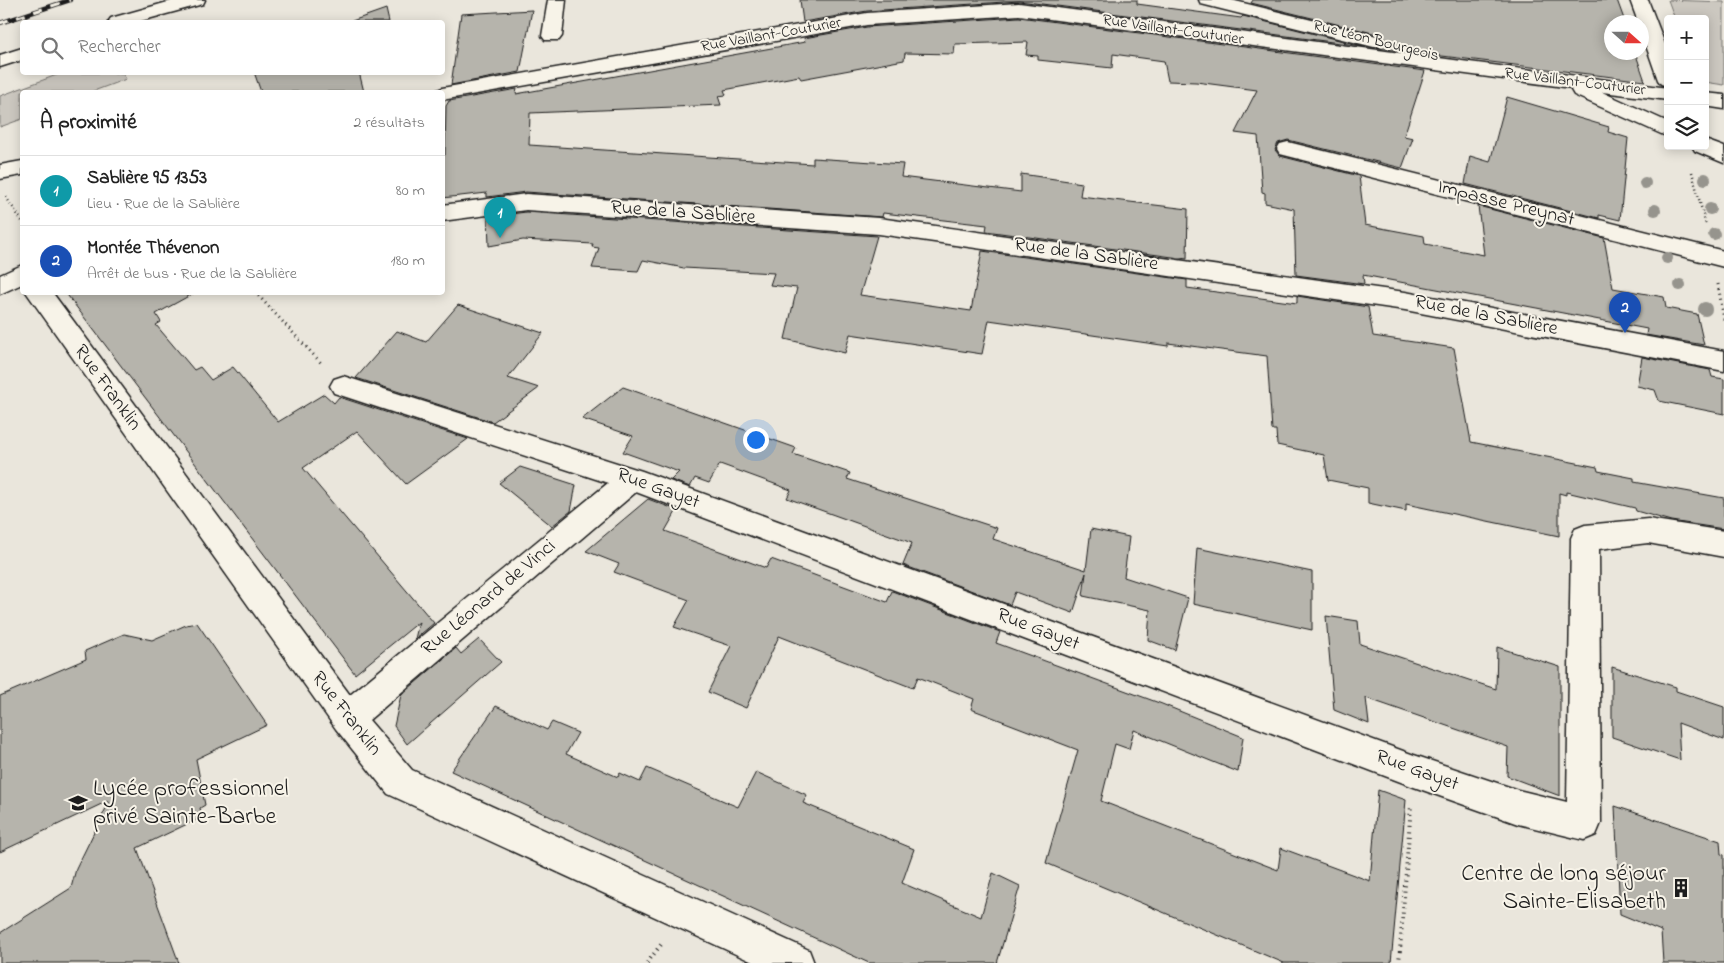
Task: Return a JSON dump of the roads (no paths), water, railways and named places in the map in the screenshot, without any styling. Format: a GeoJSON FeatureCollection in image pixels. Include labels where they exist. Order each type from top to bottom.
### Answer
{"type":"FeatureCollection","features":[{"type":"Feature","properties":{"kind":"street"},"geometry":{"type":"LineString","coordinates":[[125,20],[196,0]]}},
{"type":"Feature","properties":{"kind":"street"},"geometry":{"type":"LineString","coordinates":[[552,36],[557,0]]}},
{"type":"Feature","properties":{"kind":"street","name":"Rue Léon Bourgeois"},"geometry":{"type":"LineString","coordinates":[[1208,0],[1433,56],[1553,79]]}},
{"type":"Feature","properties":{"kind":"street"},"geometry":{"type":"LineString","coordinates":[[1639,0],[1664,69]]}},
{"type":"Feature","properties":{"kind":"street","name":"Rue Vaillant-Couturier"},"geometry":{"type":"LineString","coordinates":[[445,93],[867,19],[1019,9],[1664,93]]}},
{"type":"Feature","properties":{"kind":"street"},"geometry":{"type":"LineString","coordinates":[[0,61],[20,55]]}},
{"type":"Feature","properties":{"kind":"street"},"geometry":{"type":"LineString","coordinates":[[1553,79],[1664,128]]}},
{"type":"Feature","properties":{"kind":"street"},"geometry":{"type":"LineString","coordinates":[[1709,100],[1724,102]]}},
{"type":"Feature","properties":{"kind":"street","name":"Impasse Preynat"},"geometry":{"type":"LineString","coordinates":[[1288,149],[1719,258]]}},
{"type":"Feature","properties":{"kind":"street"},"geometry":{"type":"LineString","coordinates":[[1709,149],[1724,156]]}},
{"type":"Feature","properties":{"kind":"street"},"geometry":{"type":"LineString","coordinates":[[0,172],[20,168]]}},
{"type":"Feature","properties":{"kind":"street","name":"Rue de la Sablière"},"geometry":{"type":"LineString","coordinates":[[445,213],[526,202],[879,226],[1405,301],[1724,361]]}},
{"type":"Feature","properties":{"kind":"street"},"geometry":{"type":"LineString","coordinates":[[0,285],[20,275]]}},
{"type":"Feature","properties":{"kind":"street","name":"Rue Franklin"},"geometry":{"type":"LineString","coordinates":[[40,295],[346,718],[400,782],[796,963]]}},
{"type":"Feature","properties":{"kind":"street","name":"Rue Gayet"},"geometry":{"type":"LineString","coordinates":[[343,386],[632,478],[1414,771],[1518,806],[1584,823],[1585,538],[1648,531],[1724,544]]}},
{"type":"Feature","properties":{"kind":"street","name":"Rue Léonard de Vinci"},"geometry":{"type":"LineString","coordinates":[[346,718],[632,478]]}},
{"type":"Feature","properties":{"kind":"railway"},"geometry":{"type":"LineString","coordinates":[[0,23],[70,0]]}},
{"type":"Feature","properties":{"kind":"place","name":"Sablière 95 1353"},"geometry":{"type":"Point","coordinates":[500,238]}},
{"type":"Feature","properties":{"kind":"place","name":"Montée Thévenon"},"geometry":{"type":"Point","coordinates":[1625,333]}},
{"type":"Feature","properties":{"kind":"place","name":"Lycée professionnel privé Sainte-Barbe"},"geometry":{"type":"Point","coordinates":[78,803]}},
{"type":"Feature","properties":{"kind":"place","name":"Centre de long séjour Sainte-Elisabeth"},"geometry":{"type":"Point","coordinates":[1681,888]}}]}
